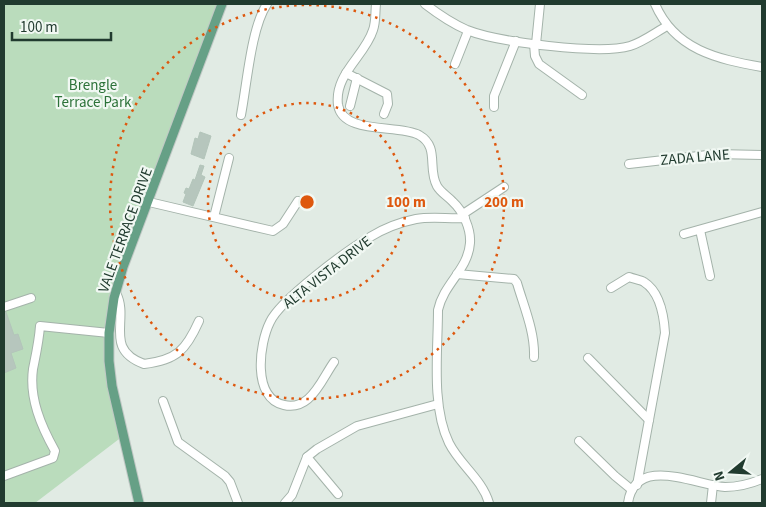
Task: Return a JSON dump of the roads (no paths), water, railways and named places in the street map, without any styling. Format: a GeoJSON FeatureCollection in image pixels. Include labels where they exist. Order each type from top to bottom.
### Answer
{"type":"FeatureCollection","features":[{"type":"Feature","properties":{"kind":"main road","name":"VALE TERRACE DRIVE"},"geometry":{"type":"LineString","coordinates":[[139,503],[112,386],[109,332],[116,292],[123,267],[222,4]]}},
{"type":"Feature","properties":{"kind":"street"},"geometry":{"type":"LineString","coordinates":[[241,115],[257,24],[267,4]]}},
{"type":"Feature","properties":{"kind":"street"},"geometry":{"type":"LineString","coordinates":[[376,4],[373,31],[346,73],[338,102],[340,112],[345,118],[356,124],[420,136],[428,143],[433,153],[433,174],[436,185],[464,216],[471,240],[469,254],[440,300],[438,310],[438,404],[449,442],[481,485],[489,503]]}},
{"type":"Feature","properties":{"kind":"street"},"geometry":{"type":"LineString","coordinates":[[425,4],[445,19],[468,30],[535,44],[608,50],[631,46],[667,26]]}},
{"type":"Feature","properties":{"kind":"street"},"geometry":{"type":"LineString","coordinates":[[540,4],[535,56],[539,64],[582,95]]}},
{"type":"Feature","properties":{"kind":"street"},"geometry":{"type":"LineString","coordinates":[[655,4],[667,26],[676,36],[697,51],[722,60],[762,67]]}},
{"type":"Feature","properties":{"kind":"street"},"geometry":{"type":"LineString","coordinates":[[455,64],[468,30]]}},
{"type":"Feature","properties":{"kind":"street"},"geometry":{"type":"LineString","coordinates":[[494,107],[494,96],[516,41]]}},
{"type":"Feature","properties":{"kind":"street"},"geometry":{"type":"LineString","coordinates":[[346,73],[387,94],[388,104],[384,114]]}},
{"type":"Feature","properties":{"kind":"street"},"geometry":{"type":"LineString","coordinates":[[350,106],[357,78]]}},
{"type":"Feature","properties":{"kind":"street","name":"ZADA LANE"},"geometry":{"type":"LineString","coordinates":[[629,164],[716,154],[762,155]]}},
{"type":"Feature","properties":{"kind":"street"},"geometry":{"type":"LineString","coordinates":[[214,217],[229,158]]}},
{"type":"Feature","properties":{"kind":"street"},"geometry":{"type":"LineString","coordinates":[[464,216],[504,187]]}},
{"type":"Feature","properties":{"kind":"street"},"geometry":{"type":"LineString","coordinates":[[149,202],[273,230],[283,224],[298,201]]}},
{"type":"Feature","properties":{"kind":"street"},"geometry":{"type":"LineString","coordinates":[[684,234],[762,212]]}},
{"type":"Feature","properties":{"kind":"street","name":"ALTA VISTA DRIVE"},"geometry":{"type":"LineString","coordinates":[[334,362],[310,398],[300,404],[290,407],[279,404],[268,395],[263,384],[261,350],[270,320],[287,299],[356,246],[385,230],[416,219],[464,216]]}},
{"type":"Feature","properties":{"kind":"street"},"geometry":{"type":"LineString","coordinates":[[700,230],[710,276]]}},
{"type":"Feature","properties":{"kind":"street"},"geometry":{"type":"LineString","coordinates":[[457,274],[514,280],[517,283],[534,347],[534,357]]}},
{"type":"Feature","properties":{"kind":"street"},"geometry":{"type":"LineString","coordinates":[[611,288],[629,277],[645,282],[664,316],[665,333],[649,420],[635,488],[628,503]]}},
{"type":"Feature","properties":{"kind":"street"},"geometry":{"type":"LineString","coordinates":[[116,292],[122,312],[118,336],[120,343],[128,355],[144,364],[165,360],[186,347],[199,321]]}},
{"type":"Feature","properties":{"kind":"street"},"geometry":{"type":"LineString","coordinates":[[4,307],[31,298]]}},
{"type":"Feature","properties":{"kind":"street"},"geometry":{"type":"LineString","coordinates":[[4,476],[53,458],[55,451],[37,413],[33,391],[33,370],[38,349],[40,326],[109,332]]}},
{"type":"Feature","properties":{"kind":"street"},"geometry":{"type":"LineString","coordinates":[[588,358],[649,420]]}},
{"type":"Feature","properties":{"kind":"street"},"geometry":{"type":"LineString","coordinates":[[163,401],[178,442],[225,476],[235,493],[238,503]]}},
{"type":"Feature","properties":{"kind":"street"},"geometry":{"type":"LineString","coordinates":[[285,503],[292,495],[307,457],[317,449],[357,426],[438,404]]}},
{"type":"Feature","properties":{"kind":"street"},"geometry":{"type":"LineString","coordinates":[[580,441],[615,476],[635,488]]}},
{"type":"Feature","properties":{"kind":"street"},"geometry":{"type":"LineString","coordinates":[[307,457],[338,494]]}},
{"type":"Feature","properties":{"kind":"street"},"geometry":{"type":"LineString","coordinates":[[635,488],[648,477],[661,475],[734,487],[762,479]]}},
{"type":"Feature","properties":{"kind":"street"},"geometry":{"type":"LineString","coordinates":[[711,503],[713,485]]}},
{"type":"Feature","properties":{"kind":"park label","name":"Brengle Terrace Park"},"geometry":{"type":"Point","coordinates":[93,94]}}]}
